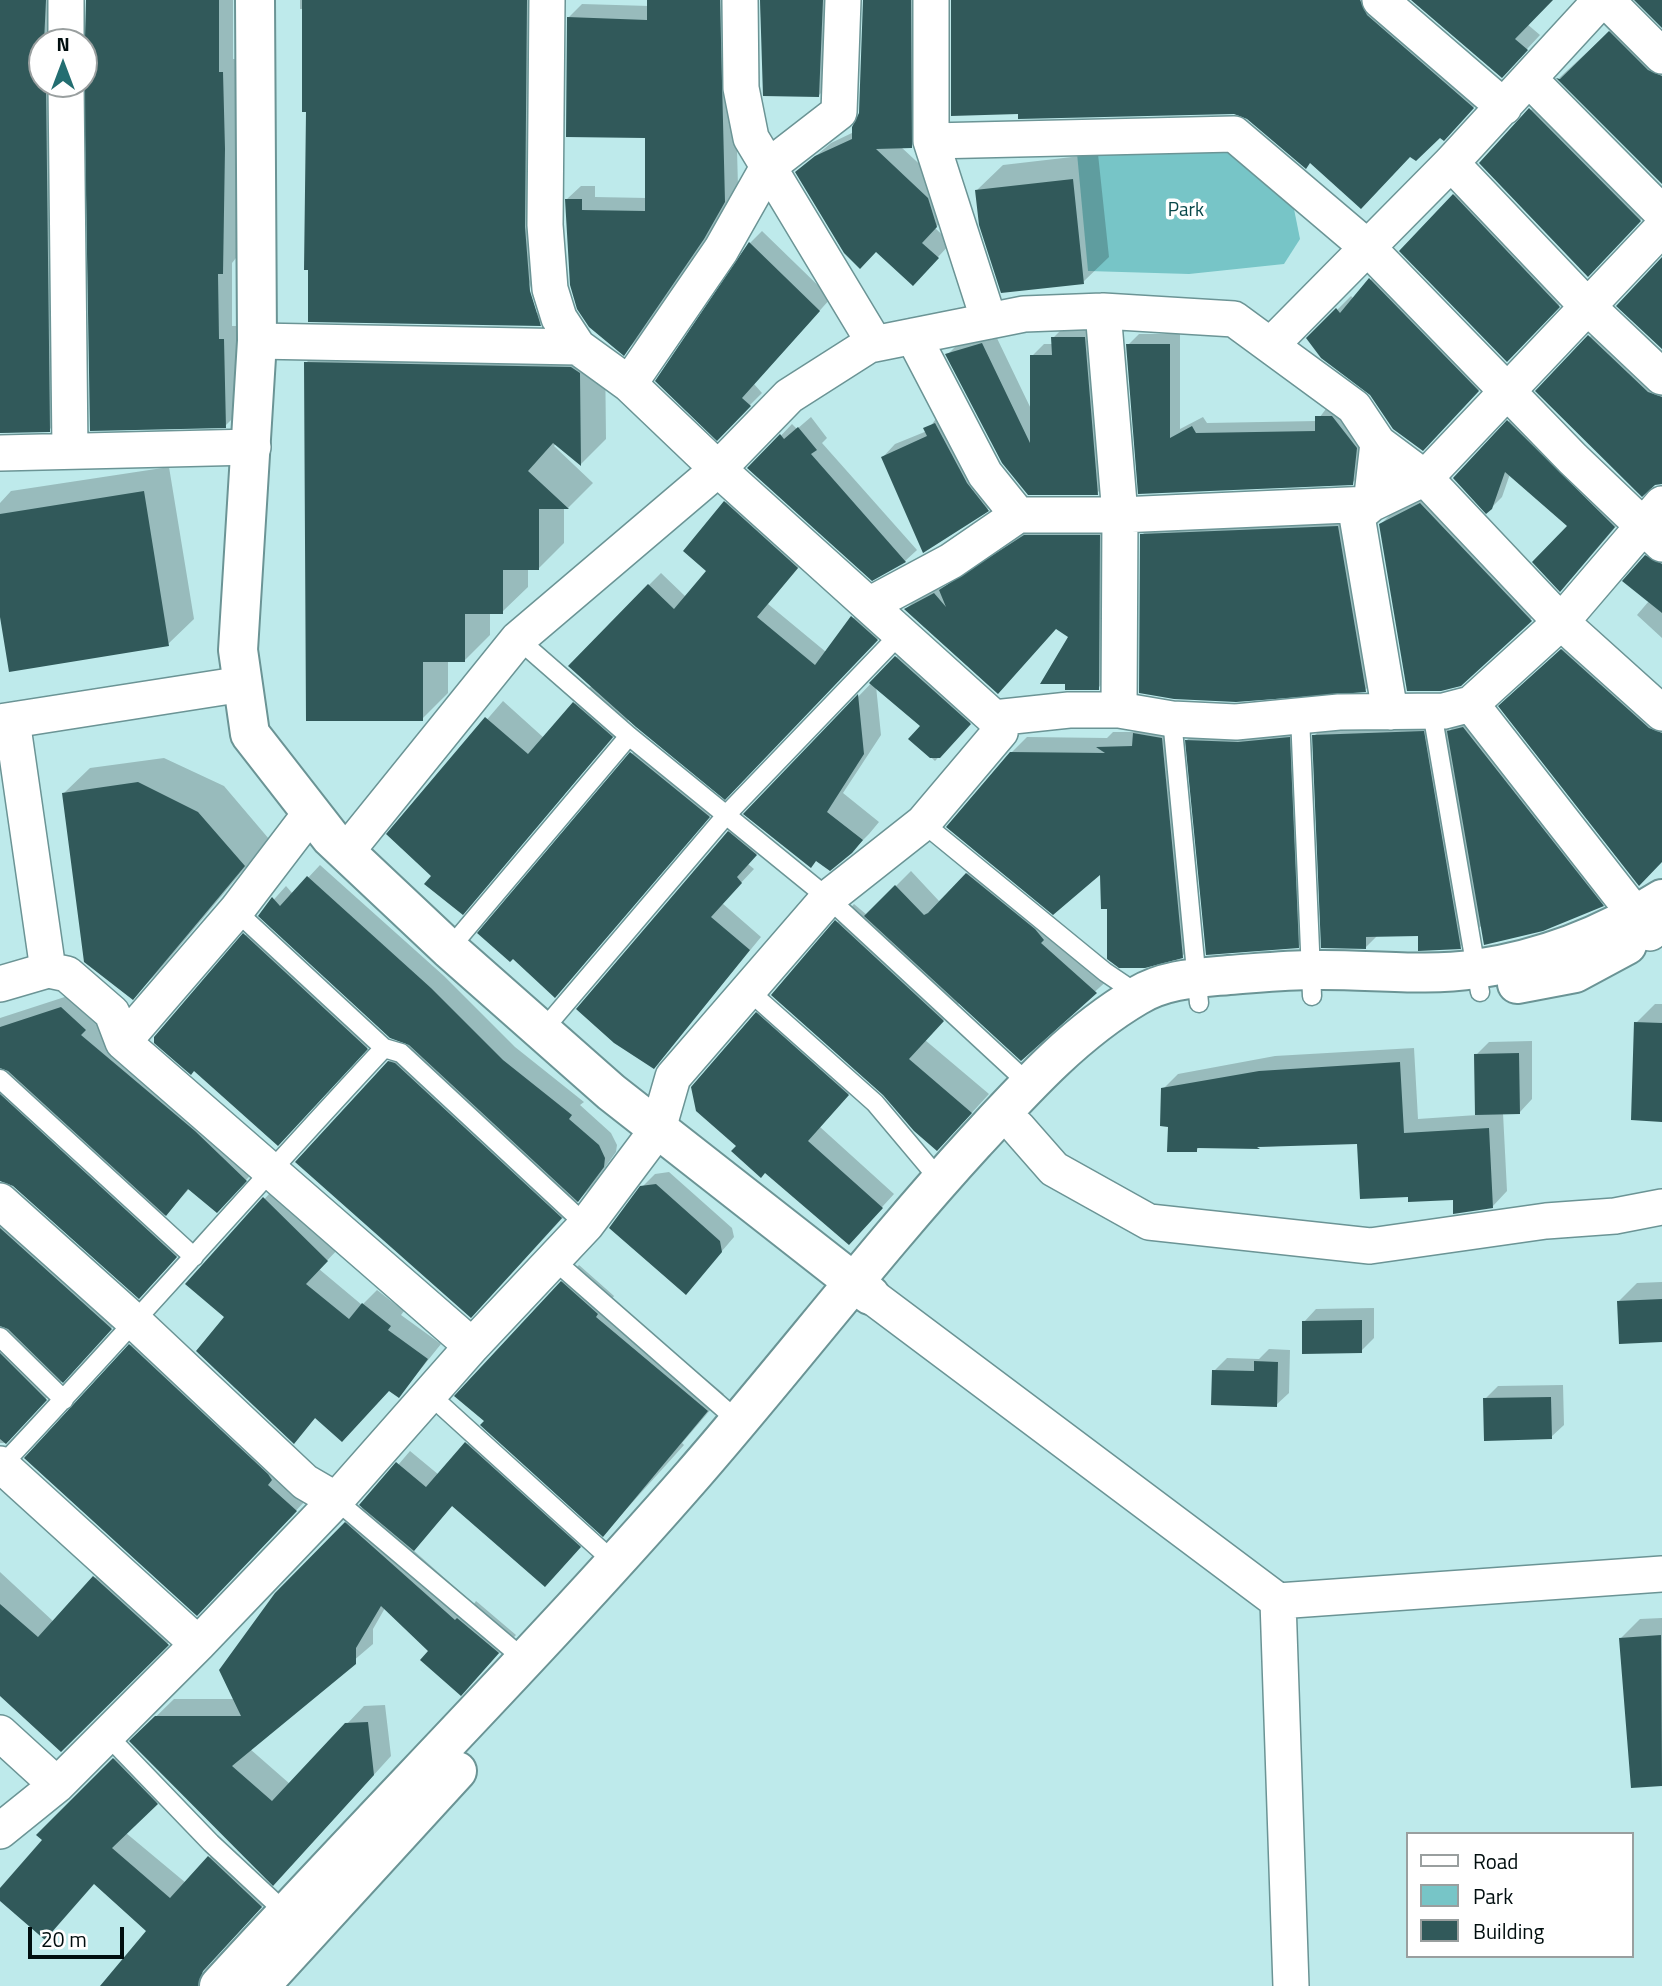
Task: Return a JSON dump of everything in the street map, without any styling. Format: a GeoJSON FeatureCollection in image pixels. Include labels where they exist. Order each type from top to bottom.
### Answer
{"type":"FeatureCollection","features":[{"type":"Feature","properties":{"kind":"main road"},"geometry":{"type":"LineString","coordinates":[[255,0],[257,341],[253,447],[238,650],[250,734],[310,814],[346,852],[449,949],[658,1129],[861,1289]]}},
{"type":"Feature","properties":{"kind":"main road"},"geometry":{"type":"LineString","coordinates":[[260,1986],[659,1551],[943,1178],[1029,1084],[1077,1040],[1139,995],[1162,984],[1197,990],[1311,983],[1478,980],[1576,973],[1652,918]]}},
{"type":"Feature","properties":{"kind":"main road"},"geometry":{"type":"LineString","coordinates":[[219,1986],[525,1660],[738,1420],[1042,1101],[1109,1044],[1152,1015],[1197,990]]}},
{"type":"Feature","properties":{"kind":"street"},"geometry":{"type":"LineString","coordinates":[[66,0],[66,28]]}},
{"type":"Feature","properties":{"kind":"street"},"geometry":{"type":"LineString","coordinates":[[0,1831],[57,1785],[337,1500],[472,1346],[586,1225],[658,1129],[673,1077],[828,898],[923,823],[1000,732],[994,718],[718,470],[629,384],[578,347],[559,318],[550,289],[545,225],[547,0]]}},
{"type":"Feature","properties":{"kind":"street"},"geometry":{"type":"LineString","coordinates":[[740,0],[741,88],[751,138],[875,344]]}},
{"type":"Feature","properties":{"kind":"street"},"geometry":{"type":"LineString","coordinates":[[629,384],[721,250],[768,167],[839,112],[844,0]]}},
{"type":"Feature","properties":{"kind":"street"},"geometry":{"type":"LineString","coordinates":[[931,0],[931,141],[989,321]]}},
{"type":"Feature","properties":{"kind":"street"},"geometry":{"type":"LineString","coordinates":[[1380,0],[1504,107]]}},
{"type":"Feature","properties":{"kind":"street"},"geometry":{"type":"LineString","coordinates":[[1272,344],[1451,163],[1604,0],[1662,56]]}},
{"type":"Feature","properties":{"kind":"street"},"geometry":{"type":"LineString","coordinates":[[1530,80],[1662,213]]}},
{"type":"Feature","properties":{"kind":"street"},"geometry":{"type":"LineString","coordinates":[[66,98],[70,451]]}},
{"type":"Feature","properties":{"kind":"street"},"geometry":{"type":"LineString","coordinates":[[931,141],[1234,134],[1367,247],[1507,392],[1655,524],[1561,622],[1471,704],[1432,712],[1300,716],[1236,722],[1172,719],[1119,710],[1069,710],[994,718]]}},
{"type":"Feature","properties":{"kind":"street"},"geometry":{"type":"LineString","coordinates":[[1451,163],[1588,307],[1662,377]]}},
{"type":"Feature","properties":{"kind":"street"},"geometry":{"type":"LineString","coordinates":[[1390,712],[1357,516],[1371,504],[1425,478],[1662,228]]}},
{"type":"Feature","properties":{"kind":"street"},"geometry":{"type":"LineString","coordinates":[[1103,311],[1120,515],[1119,710]]}},
{"type":"Feature","properties":{"kind":"street"},"geometry":{"type":"LineString","coordinates":[[346,852],[518,639],[718,470],[789,396],[875,344],[1024,314],[1103,311],[1234,319],[1272,344],[1354,407],[1378,443],[1425,478],[1561,622],[1662,713]]}},
{"type":"Feature","properties":{"kind":"street"},"geometry":{"type":"LineString","coordinates":[[913,336],[985,474],[1018,515]]}},
{"type":"Feature","properties":{"kind":"street"},"geometry":{"type":"LineString","coordinates":[[257,341],[578,347]]}},
{"type":"Feature","properties":{"kind":"street"},"geometry":{"type":"LineString","coordinates":[[1371,504],[1378,443]]}},
{"type":"Feature","properties":{"kind":"street"},"geometry":{"type":"LineString","coordinates":[[0,453],[253,447]]}},
{"type":"Feature","properties":{"kind":"street"},"geometry":{"type":"LineString","coordinates":[[869,605],[951,561],[1018,515],[1120,515],[1371,504]]}},
{"type":"Feature","properties":{"kind":"street"},"geometry":{"type":"LineString","coordinates":[[48,970],[6,721],[243,684]]}},
{"type":"Feature","properties":{"kind":"street"},"geometry":{"type":"LineString","coordinates":[[1471,704],[1652,918]]}},
{"type":"Feature","properties":{"kind":"street"},"geometry":{"type":"LineString","coordinates":[[123,1041],[236,911],[310,814]]}},
{"type":"Feature","properties":{"kind":"street"},"geometry":{"type":"LineString","coordinates":[[0,984],[48,970],[67,974],[112,1013],[123,1041],[269,1172],[472,1346]]}},
{"type":"Feature","properties":{"kind":"street"},"geometry":{"type":"LineString","coordinates":[[1018,1128],[1055,1169],[1149,1222],[1370,1246],[1546,1221],[1615,1216],[1662,1207]]}},
{"type":"Feature","properties":{"kind":"street"},"geometry":{"type":"LineString","coordinates":[[0,1201],[136,1323],[305,1482],[337,1500]]}},
{"type":"Feature","properties":{"kind":"street"},"geometry":{"type":"LineString","coordinates":[[861,1289],[1278,1601],[1662,1574]]}},
{"type":"Feature","properties":{"kind":"street"},"geometry":{"type":"LineString","coordinates":[[1,1464],[198,1644]]}},
{"type":"Feature","properties":{"kind":"street"},"geometry":{"type":"LineString","coordinates":[[1278,1601],[1291,1986]]}},
{"type":"Feature","properties":{"kind":"street"},"geometry":{"type":"LineString","coordinates":[[0,1733],[57,1785]]}},
{"type":"Feature","properties":{"kind":"lane"},"geometry":{"type":"LineString","coordinates":[[543,1030],[727,813],[901,633]]}},
{"type":"Feature","properties":{"kind":"lane"},"geometry":{"type":"LineString","coordinates":[[518,639],[629,736],[727,813],[828,898],[1029,1084]]}},
{"type":"Feature","properties":{"kind":"lane"},"geometry":{"type":"LineString","coordinates":[[1432,712],[1478,980]]}},
{"type":"Feature","properties":{"kind":"lane"},"geometry":{"type":"LineString","coordinates":[[1300,716],[1311,983]]}},
{"type":"Feature","properties":{"kind":"lane"},"geometry":{"type":"LineString","coordinates":[[1172,719],[1197,990]]}},
{"type":"Feature","properties":{"kind":"lane"},"geometry":{"type":"LineString","coordinates":[[449,949],[629,736]]}},
{"type":"Feature","properties":{"kind":"lane"},"geometry":{"type":"LineString","coordinates":[[923,823],[1105,972],[1139,995]]}},
{"type":"Feature","properties":{"kind":"lane"},"geometry":{"type":"LineString","coordinates":[[236,911],[384,1048],[401,1053],[586,1225]]}},
{"type":"Feature","properties":{"kind":"lane"},"geometry":{"type":"LineString","coordinates":[[749,991],[874,1103],[928,1166],[943,1178]]}},
{"type":"Feature","properties":{"kind":"lane"},"geometry":{"type":"LineString","coordinates":[[1,1464],[136,1323],[269,1172],[384,1048]]}},
{"type":"Feature","properties":{"kind":"lane"},"geometry":{"type":"LineString","coordinates":[[0,1079],[194,1257]]}},
{"type":"Feature","properties":{"kind":"lane"},"geometry":{"type":"LineString","coordinates":[[554,1260],[738,1420]]}},
{"type":"Feature","properties":{"kind":"lane"},"geometry":{"type":"LineString","coordinates":[[0,1337],[64,1400]]}},
{"type":"Feature","properties":{"kind":"lane"},"geometry":{"type":"LineString","coordinates":[[430,1395],[614,1562]]}},
{"type":"Feature","properties":{"kind":"lane"},"geometry":{"type":"LineString","coordinates":[[337,1500],[525,1660]]}},
{"type":"Feature","properties":{"kind":"lane"},"geometry":{"type":"LineString","coordinates":[[107,1735],[211,1843],[286,1913]]}},
{"type":"Feature","properties":{"kind":"green space","name":"Park"},"geometry":{"type":"Polygon","coordinates":[[[1213,146],[1249,159],[1293,204],[1300,239],[1284,264],[1189,274],[1088,271],[1077,153],[1213,146]]]}},
{"type":"Feature","properties":{"kind":"building"},"geometry":{"type":"Polygon","coordinates":[[[0,0],[46,0],[45,28],[28,28],[28,98],[46,98],[50,432],[0,433],[0,0]]]}},
{"type":"Feature","properties":{"kind":"building"},"geometry":{"type":"Polygon","coordinates":[[[86,0],[219,0],[219,72],[223,72],[225,149],[223,274],[218,274],[219,339],[224,339],[226,428],[90,431],[84,98],[98,98],[98,28],[85,28],[86,0]]]}},
{"type":"Feature","properties":{"kind":"building"},"geometry":{"type":"Polygon","coordinates":[[[302,0],[527,0],[525,227],[530,291],[541,326],[308,322],[308,270],[304,270],[306,112],[302,112],[302,0]]]}},
{"type":"Feature","properties":{"kind":"building"},"geometry":{"type":"Polygon","coordinates":[[[647,0],[720,0],[725,202],[704,239],[624,356],[589,327],[577,309],[570,285],[565,199],[582,199],[582,210],[645,211],[645,138],[566,137],[567,17],[647,20],[647,0]]]}},
{"type":"Feature","properties":{"kind":"building"},"geometry":{"type":"Polygon","coordinates":[[[760,0],[823,0],[819,97],[763,96],[760,0]]]}},
{"type":"Feature","properties":{"kind":"building"},"geometry":{"type":"Polygon","coordinates":[[[863,0],[911,0],[912,148],[876,149],[928,198],[937,227],[922,243],[939,258],[913,286],[876,252],[860,269],[844,253],[795,172],[815,156],[852,139],[852,127],[859,113],[863,0]]]}},
{"type":"Feature","properties":{"kind":"building"},"geometry":{"type":"Polygon","coordinates":[[[951,0],[1360,0],[1367,15],[1474,108],[1444,141],[1440,138],[1416,161],[1410,157],[1361,209],[1310,163],[1306,169],[1247,119],[1234,114],[1018,119],[1018,114],[951,116],[951,0]]]}},
{"type":"Feature","properties":{"kind":"building"},"geometry":{"type":"Polygon","coordinates":[[[1411,0],[1553,0],[1515,39],[1528,50],[1502,78],[1411,0]]]}},
{"type":"Feature","properties":{"kind":"building"},"geometry":{"type":"Polygon","coordinates":[[[1634,0],[1662,0],[1662,28],[1634,0]]]}},
{"type":"Feature","properties":{"kind":"building"},"geometry":{"type":"Polygon","coordinates":[[[1609,31],[1648,70],[1662,76],[1662,184],[1556,78],[1560,79],[1609,31]]]}},
{"type":"Feature","properties":{"kind":"building"},"geometry":{"type":"Polygon","coordinates":[[[1529,108],[1641,221],[1588,277],[1479,163],[1529,108]]]}},
{"type":"Feature","properties":{"kind":"building"},"geometry":{"type":"Polygon","coordinates":[[[1073,179],[1084,284],[1001,293],[979,225],[975,190],[1073,179]]]}},
{"type":"Feature","properties":{"kind":"building"},"geometry":{"type":"Polygon","coordinates":[[[1453,194],[1560,307],[1507,362],[1399,251],[1453,194]]]}},
{"type":"Feature","properties":{"kind":"building"},"geometry":{"type":"Polygon","coordinates":[[[749,242],[820,311],[742,398],[751,406],[717,441],[655,381],[749,242]]]}},
{"type":"Feature","properties":{"kind":"building"},"geometry":{"type":"Polygon","coordinates":[[[1662,257],[1662,349],[1616,306],[1662,257]]]}},
{"type":"Feature","properties":{"kind":"building"},"geometry":{"type":"Polygon","coordinates":[[[1369,278],[1479,391],[1423,451],[1393,429],[1370,395],[1321,358],[1306,338],[1336,308],[1340,313],[1369,278]]]}},
{"type":"Feature","properties":{"kind":"building"},"geometry":{"type":"Polygon","coordinates":[[[1588,335],[1648,392],[1662,397],[1662,484],[1655,485],[1642,497],[1535,391],[1588,335]]]}},
{"type":"Feature","properties":{"kind":"building"},"geometry":{"type":"Polygon","coordinates":[[[1051,337],[1085,337],[1098,495],[1028,495],[1002,463],[945,354],[982,343],[1030,443],[1030,355],[1052,355],[1051,337]]]}},
{"type":"Feature","properties":{"kind":"building"},"geometry":{"type":"Polygon","coordinates":[[[1126,344],[1170,344],[1170,438],[1192,426],[1196,433],[1315,431],[1315,416],[1332,416],[1357,448],[1353,485],[1138,494],[1126,344]]]}},
{"type":"Feature","properties":{"kind":"building"},"geometry":{"type":"Polygon","coordinates":[[[304,362],[571,367],[580,373],[581,466],[553,443],[528,471],[569,509],[539,509],[539,570],[503,570],[503,614],[465,614],[465,662],[423,662],[423,721],[306,721],[304,362]]]}},
{"type":"Feature","properties":{"kind":"building"},"geometry":{"type":"Polygon","coordinates":[[[1507,420],[1615,527],[1560,592],[1532,562],[1567,526],[1505,472],[1492,509],[1486,514],[1453,478],[1507,420]]]}},
{"type":"Feature","properties":{"kind":"building"},"geometry":{"type":"Polygon","coordinates":[[[935,423],[967,483],[989,511],[923,553],[881,457],[927,436],[923,428],[935,423]]]}},
{"type":"Feature","properties":{"kind":"building"},"geometry":{"type":"Polygon","coordinates":[[[798,427],[817,450],[811,454],[906,562],[872,581],[747,468],[780,434],[784,439],[798,427]]]}},
{"type":"Feature","properties":{"kind":"building"},"geometry":{"type":"Polygon","coordinates":[[[144,491],[169,646],[9,672],[0,617],[0,514],[144,491]]]}},
{"type":"Feature","properties":{"kind":"building"},"geometry":{"type":"Polygon","coordinates":[[[724,501],[798,568],[757,617],[815,665],[851,616],[878,640],[725,800],[636,727],[568,666],[648,584],[674,609],[706,571],[683,551],[724,501]]]}},
{"type":"Feature","properties":{"kind":"building"},"geometry":{"type":"Polygon","coordinates":[[[1420,503],[1532,621],[1461,686],[1441,691],[1407,691],[1379,524],[1420,503]]]}},
{"type":"Feature","properties":{"kind":"building"},"geometry":{"type":"Polygon","coordinates":[[[1338,526],[1366,692],[1236,702],[1174,699],[1139,693],[1140,534],[1338,526]]]}},
{"type":"Feature","properties":{"kind":"building"},"geometry":{"type":"Polygon","coordinates":[[[1024,535],[1100,535],[1099,690],[1065,690],[1065,684],[1040,684],[1068,637],[1056,629],[998,694],[904,609],[934,593],[946,607],[939,590],[1024,535]]]}},
{"type":"Feature","properties":{"kind":"building"},"geometry":{"type":"Polygon","coordinates":[[[1645,555],[1662,564],[1662,613],[1622,581],[1645,555]]]}},
{"type":"Feature","properties":{"kind":"building"},"geometry":{"type":"Polygon","coordinates":[[[1561,649],[1649,728],[1662,733],[1662,862],[1639,886],[1498,706],[1561,649]]]}},
{"type":"Feature","properties":{"kind":"building"},"geometry":{"type":"Polygon","coordinates":[[[895,656],[971,724],[940,758],[930,758],[908,739],[920,726],[869,683],[895,656]]]}},
{"type":"Feature","properties":{"kind":"building"},"geometry":{"type":"Polygon","coordinates":[[[858,694],[864,754],[827,812],[863,840],[830,871],[816,861],[811,868],[743,814],[858,694]]]}},
{"type":"Feature","properties":{"kind":"building"},"geometry":{"type":"Polygon","coordinates":[[[573,702],[613,737],[463,915],[424,884],[431,876],[386,834],[485,717],[528,754],[573,702]]]}},
{"type":"Feature","properties":{"kind":"building"},"geometry":{"type":"Polygon","coordinates":[[[1463,727],[1604,906],[1543,931],[1484,945],[1447,731],[1463,727]]]}},
{"type":"Feature","properties":{"kind":"building"},"geometry":{"type":"Polygon","coordinates":[[[1424,731],[1461,949],[1418,951],[1418,936],[1366,937],[1366,949],[1321,948],[1312,735],[1424,731]]]}},
{"type":"Feature","properties":{"kind":"building"},"geometry":{"type":"Polygon","coordinates":[[[1133,733],[1162,738],[1183,958],[1145,968],[1119,968],[1107,959],[1107,909],[1101,909],[1100,875],[1053,915],[946,827],[1010,752],[1105,753],[1096,747],[1132,746],[1133,733]]]}},
{"type":"Feature","properties":{"kind":"building"},"geometry":{"type":"Polygon","coordinates":[[[1290,737],[1299,948],[1206,955],[1185,740],[1238,742],[1290,737]]]}},
{"type":"Feature","properties":{"kind":"building"},"geometry":{"type":"Polygon","coordinates":[[[630,752],[710,817],[555,998],[513,959],[510,962],[477,933],[630,752]]]}},
{"type":"Feature","properties":{"kind":"building"},"geometry":{"type":"Polygon","coordinates":[[[138,782],[198,812],[245,866],[133,1000],[84,962],[62,793],[138,782]]]}},
{"type":"Feature","properties":{"kind":"building"},"geometry":{"type":"Polygon","coordinates":[[[728,831],[757,855],[737,877],[742,883],[711,917],[750,950],[654,1069],[614,1043],[576,1009],[728,831]]]}},
{"type":"Feature","properties":{"kind":"building"},"geometry":{"type":"Polygon","coordinates":[[[966,873],[1035,929],[1044,940],[1041,943],[1097,993],[1021,1061],[864,916],[895,885],[924,915],[966,873]]]}},
{"type":"Feature","properties":{"kind":"building"},"geometry":{"type":"Polygon","coordinates":[[[307,876],[431,988],[503,1060],[572,1115],[569,1119],[599,1145],[605,1158],[604,1167],[578,1202],[409,1045],[390,1038],[258,916],[272,897],[280,906],[307,876]]]}},
{"type":"Feature","properties":{"kind":"building"},"geometry":{"type":"Polygon","coordinates":[[[835,920],[944,1021],[909,1059],[972,1113],[937,1151],[914,1131],[883,1095],[771,995],[835,920]]]}},
{"type":"Feature","properties":{"kind":"building"},"geometry":{"type":"Polygon","coordinates":[[[243,933],[368,1049],[278,1146],[194,1071],[191,1075],[154,1043],[154,1037],[243,933]]]}},
{"type":"Feature","properties":{"kind":"building"},"geometry":{"type":"Polygon","coordinates":[[[61,1007],[86,1030],[81,1035],[195,1131],[247,1181],[217,1213],[188,1189],[166,1216],[8,1071],[0,1068],[0,1027],[61,1007]]]}},
{"type":"Feature","properties":{"kind":"building"},"geometry":{"type":"Polygon","coordinates":[[[756,1012],[849,1095],[808,1141],[883,1208],[849,1245],[765,1173],[761,1178],[731,1151],[736,1146],[696,1111],[691,1087],[756,1012]]]}},
{"type":"Feature","properties":{"kind":"building"},"geometry":{"type":"Polygon","coordinates":[[[1634,1022],[1662,1023],[1662,1122],[1631,1120],[1634,1022]]]}},
{"type":"Feature","properties":{"kind":"building"},"geometry":{"type":"Polygon","coordinates":[[[1519,1053],[1520,1114],[1475,1115],[1474,1054],[1519,1053]]]}},
{"type":"Feature","properties":{"kind":"building"},"geometry":{"type":"Polygon","coordinates":[[[388,1061],[395,1063],[562,1218],[471,1318],[295,1162],[388,1061]]]}},
{"type":"Feature","properties":{"kind":"building"},"geometry":{"type":"Polygon","coordinates":[[[1400,1062],[1404,1133],[1489,1128],[1493,1208],[1453,1214],[1453,1200],[1408,1202],[1408,1197],[1360,1199],[1357,1144],[1257,1147],[1260,1149],[1197,1148],[1197,1152],[1167,1152],[1168,1127],[1160,1126],[1161,1088],[1259,1071],[1400,1062]]]}},
{"type":"Feature","properties":{"kind":"building"},"geometry":{"type":"Polygon","coordinates":[[[0,1094],[177,1257],[139,1299],[13,1186],[0,1181],[0,1094]]]}},
{"type":"Feature","properties":{"kind":"building"},"geometry":{"type":"Polygon","coordinates":[[[656,1184],[720,1241],[722,1252],[686,1295],[609,1228],[640,1186],[656,1184]]]}},
{"type":"Feature","properties":{"kind":"building"},"geometry":{"type":"Polygon","coordinates":[[[263,1197],[328,1261],[306,1284],[349,1319],[362,1303],[391,1326],[388,1330],[428,1359],[399,1398],[389,1391],[342,1442],[315,1418],[294,1444],[196,1351],[224,1317],[185,1284],[263,1197]]]}},
{"type":"Feature","properties":{"kind":"building"},"geometry":{"type":"Polygon","coordinates":[[[0,1228],[112,1329],[63,1383],[8,1329],[0,1326],[0,1228]]]}},
{"type":"Feature","properties":{"kind":"building"},"geometry":{"type":"Polygon","coordinates":[[[561,1281],[598,1314],[596,1317],[708,1411],[603,1537],[480,1425],[484,1421],[454,1396],[561,1281]]]}},
{"type":"Feature","properties":{"kind":"building"},"geometry":{"type":"Polygon","coordinates":[[[1662,1299],[1662,1342],[1619,1344],[1617,1301],[1662,1299]]]}},
{"type":"Feature","properties":{"kind":"building"},"geometry":{"type":"Polygon","coordinates":[[[1362,1320],[1362,1353],[1302,1354],[1302,1321],[1362,1320]]]}},
{"type":"Feature","properties":{"kind":"building"},"geometry":{"type":"Polygon","coordinates":[[[129,1344],[268,1474],[272,1480],[268,1485],[297,1511],[197,1616],[24,1458],[129,1344]]]}},
{"type":"Feature","properties":{"kind":"building"},"geometry":{"type":"Polygon","coordinates":[[[0,1353],[47,1400],[6,1444],[0,1439],[0,1353]]]}},
{"type":"Feature","properties":{"kind":"building"},"geometry":{"type":"Polygon","coordinates":[[[1254,1361],[1278,1362],[1277,1407],[1211,1405],[1212,1370],[1254,1371],[1254,1361]]]}},
{"type":"Feature","properties":{"kind":"building"},"geometry":{"type":"Polygon","coordinates":[[[1551,1397],[1552,1439],[1484,1441],[1483,1398],[1551,1397]]]}},
{"type":"Feature","properties":{"kind":"building"},"geometry":{"type":"Polygon","coordinates":[[[465,1442],[581,1547],[545,1587],[452,1506],[414,1551],[359,1505],[396,1462],[426,1487],[465,1442]]]}},
{"type":"Feature","properties":{"kind":"building"},"geometry":{"type":"Polygon","coordinates":[[[345,1522],[455,1620],[457,1618],[499,1653],[461,1696],[420,1660],[428,1651],[381,1606],[356,1648],[356,1664],[232,1766],[272,1801],[345,1723],[368,1722],[374,1775],[273,1886],[129,1741],[155,1716],[241,1716],[219,1670],[275,1593],[345,1522]]]}},
{"type":"Feature","properties":{"kind":"building"},"geometry":{"type":"Polygon","coordinates":[[[93,1576],[169,1645],[61,1752],[0,1696],[0,1604],[38,1637],[93,1576]]]}},
{"type":"Feature","properties":{"kind":"building"},"geometry":{"type":"Polygon","coordinates":[[[1661,1635],[1662,1786],[1631,1788],[1619,1638],[1661,1635]]]}},
{"type":"Feature","properties":{"kind":"building"},"geometry":{"type":"Polygon","coordinates":[[[113,1758],[158,1804],[112,1848],[170,1898],[208,1856],[262,1907],[203,1971],[198,1986],[100,1986],[146,1931],[94,1884],[45,1940],[0,1901],[0,1888],[42,1840],[36,1835],[113,1758]]]}}]}
